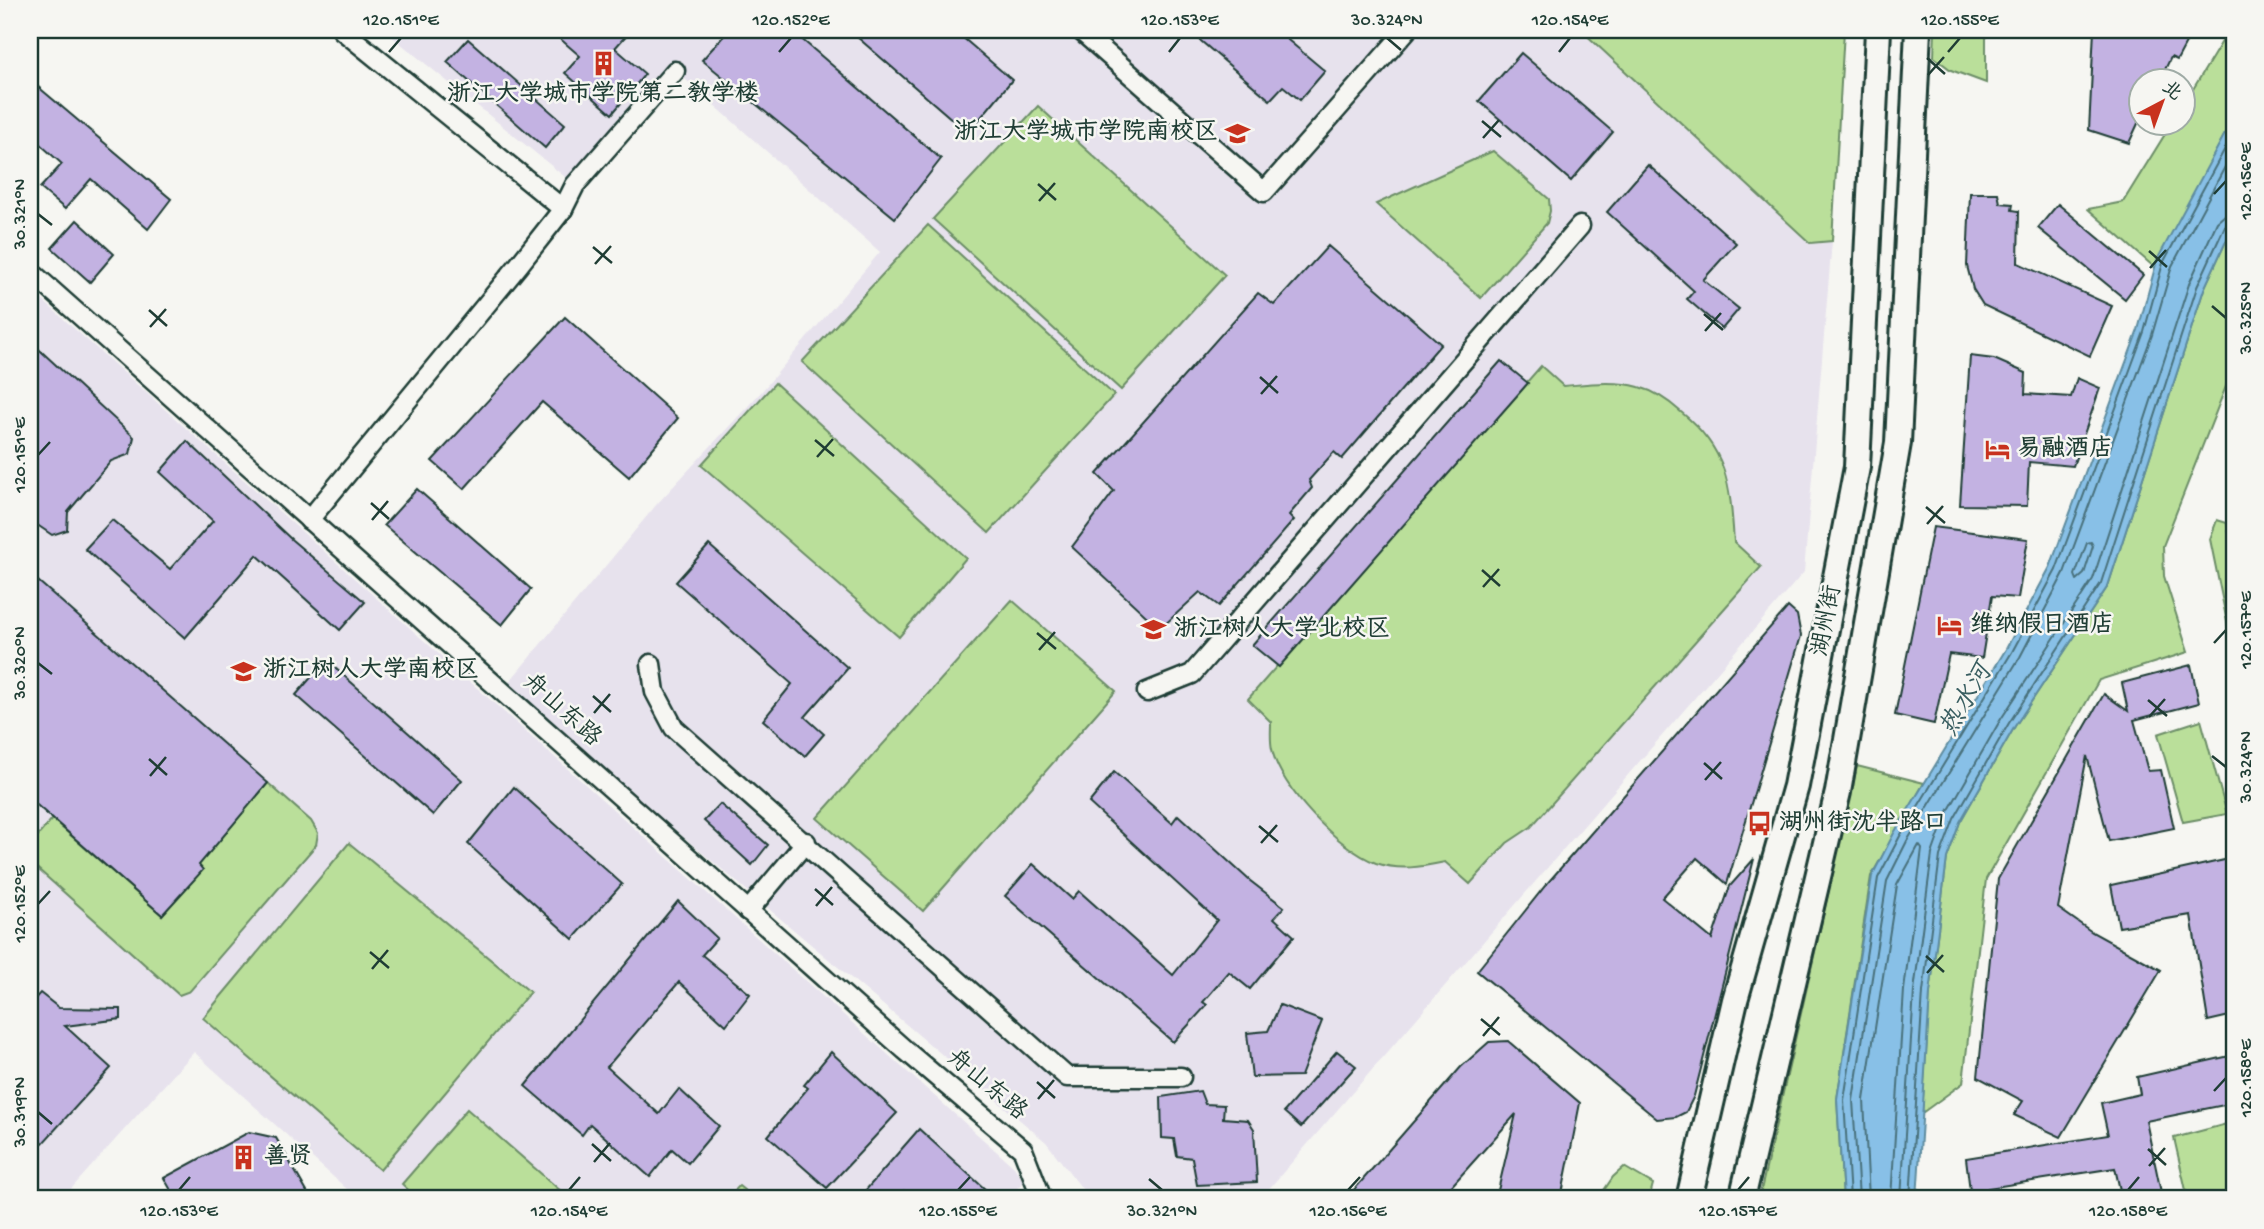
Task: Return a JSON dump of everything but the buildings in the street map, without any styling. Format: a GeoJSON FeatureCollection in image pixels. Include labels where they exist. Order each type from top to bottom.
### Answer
{"type":"FeatureCollection","features":[{"type":"Feature","properties":{"kind":"main road","name":"湖州街"},"geometry":{"type":"LineString","coordinates":[[1689,1199],[1735,1000],[1796,786],[1857,467],[1878,30]]}},
{"type":"Feature","properties":{"kind":"main road","name":"湖州街"},"geometry":{"type":"LineString","coordinates":[[1742,1199],[1838,792],[1898,443],[1918,30]]}},
{"type":"Feature","properties":{"kind":"street"},"geometry":{"type":"LineString","coordinates":[[1080,30],[1264,192],[1407,30]]}},
{"type":"Feature","properties":{"kind":"street"},"geometry":{"type":"LineString","coordinates":[[345,31],[563,209]]}},
{"type":"Feature","properties":{"kind":"street"},"geometry":{"type":"LineString","coordinates":[[309,520],[563,209],[575,185],[676,71]]}},
{"type":"Feature","properties":{"kind":"street"},"geometry":{"type":"LineString","coordinates":[[1147,692],[1192,674],[1580,226]]}},
{"type":"Feature","properties":{"kind":"street","name":"舟山东路"},"geometry":{"type":"LineString","coordinates":[[30,271],[748,911],[1023,1150],[1042,1199]]}},
{"type":"Feature","properties":{"kind":"street"},"geometry":{"type":"LineString","coordinates":[[651,664],[655,692],[674,728],[806,842],[1067,1077],[1181,1077]]}},
{"type":"Feature","properties":{"kind":"street"},"geometry":{"type":"LineString","coordinates":[[748,911],[806,842]]}},
{"type":"Feature","properties":{"kind":"shaded area","name":"浙江树人大学北校区"},"geometry":{"type":"Polygon","coordinates":[[[384,30],[1581,30],[1810,243],[1832,241],[1804,572],[1260,1199],[1090,1199],[1046,1142],[505,687],[657,504],[762,391],[880,252],[676,71],[575,185],[384,30]]]}},
{"type":"Feature","properties":{"kind":"shaded area","name":"浙江树人大学南校区"},"geometry":{"type":"Polygon","coordinates":[[[30,289],[1014,1167],[1024,1181],[1007,1199],[358,1199],[194,1052],[62,1199],[30,1199],[30,289]]]}},
{"type":"Feature","properties":{"kind":"green space"},"geometry":{"type":"Polygon","coordinates":[[[1581,30],[1844,30],[1832,241],[1810,243],[1581,30]]]}},
{"type":"Feature","properties":{"kind":"green space"},"geometry":{"type":"Polygon","coordinates":[[[1935,30],[1986,30],[1986,83],[1951,70],[1934,57],[1935,30]]]}},
{"type":"Feature","properties":{"kind":"green space"},"geometry":{"type":"Polygon","coordinates":[[[2229,30],[2234,30],[2234,117],[2155,268],[2088,209],[2123,202],[2164,136],[2198,136],[2198,81],[2229,30]]]}},
{"type":"Feature","properties":{"kind":"green space"},"geometry":{"type":"Polygon","coordinates":[[[1038,106],[1225,275],[1121,390],[933,219],[1038,106]]]}},
{"type":"Feature","properties":{"kind":"green space"},"geometry":{"type":"Polygon","coordinates":[[[1493,151],[1549,199],[1550,211],[1547,223],[1481,298],[1376,204],[1493,151]]]}},
{"type":"Feature","properties":{"kind":"green space"},"geometry":{"type":"Polygon","coordinates":[[[2234,224],[2234,366],[2163,546],[2164,576],[2188,652],[2099,680],[1986,879],[1963,1083],[1922,1113],[1930,993],[1947,858],[1960,822],[2015,726],[2108,586],[2204,289],[2234,224]]]}},
{"type":"Feature","properties":{"kind":"green space"},"geometry":{"type":"Polygon","coordinates":[[[928,225],[1114,395],[989,533],[802,362],[928,225]]]}},
{"type":"Feature","properties":{"kind":"green space"},"geometry":{"type":"Polygon","coordinates":[[[1541,366],[1563,386],[1611,383],[1645,389],[1677,408],[1697,426],[1709,440],[1724,470],[1731,503],[1734,542],[1761,567],[1531,827],[1507,843],[1470,884],[1445,862],[1402,868],[1376,863],[1361,856],[1329,831],[1298,798],[1277,764],[1271,746],[1271,722],[1248,699],[1541,366]]]}},
{"type":"Feature","properties":{"kind":"green space"},"geometry":{"type":"Polygon","coordinates":[[[775,383],[966,558],[899,637],[701,465],[775,383]]]}},
{"type":"Feature","properties":{"kind":"green space"},"geometry":{"type":"Polygon","coordinates":[[[2217,520],[2227,523],[2234,558],[2234,656],[2210,539],[2217,520]]]}},
{"type":"Feature","properties":{"kind":"green space"},"geometry":{"type":"Polygon","coordinates":[[[1012,600],[1116,691],[923,911],[817,818],[1012,600]]]}},
{"type":"Feature","properties":{"kind":"green space"},"geometry":{"type":"Polygon","coordinates":[[[2201,720],[2227,814],[2183,822],[2158,734],[2201,720]]]}},
{"type":"Feature","properties":{"kind":"green space"},"geometry":{"type":"Polygon","coordinates":[[[1857,766],[1924,783],[1871,876],[1837,1099],[1843,1199],[1759,1199],[1857,766]]]}},
{"type":"Feature","properties":{"kind":"green space"},"geometry":{"type":"Polygon","coordinates":[[[268,783],[311,821],[318,833],[316,845],[190,991],[179,995],[30,862],[30,845],[52,819],[162,915],[202,870],[192,857],[214,847],[268,783]]]}},
{"type":"Feature","properties":{"kind":"green space"},"geometry":{"type":"Polygon","coordinates":[[[349,843],[530,992],[380,1170],[203,1018],[349,843]]]}},
{"type":"Feature","properties":{"kind":"green space"},"geometry":{"type":"Polygon","coordinates":[[[467,1109],[570,1199],[418,1199],[402,1184],[467,1109]]]}},
{"type":"Feature","properties":{"kind":"green space"},"geometry":{"type":"Polygon","coordinates":[[[2234,1122],[2234,1191],[2188,1199],[2174,1138],[2234,1122]]]}},
{"type":"Feature","properties":{"kind":"green space"},"geometry":{"type":"Polygon","coordinates":[[[1624,1167],[1653,1184],[1649,1199],[1598,1199],[1613,1177],[1624,1167]]]}},
{"type":"Feature","properties":{"kind":"green space"},"geometry":{"type":"Polygon","coordinates":[[[739,1186],[755,1199],[727,1199],[739,1186]]]}},
{"type":"Feature","properties":{"kind":"water"},"geometry":{"type":"Polygon","coordinates":[[[2234,117],[2234,224],[2204,289],[2108,586],[2015,726],[1960,822],[1947,858],[1930,993],[1917,1199],[1843,1199],[1837,1099],[1872,876],[1894,833],[2006,649],[2050,567],[2138,330],[2157,260],[2234,117]]]}},
{"type":"Feature","properties":{"kind":"place","name":"浙江大学城市学院第二教学楼"},"geometry":{"type":"Point","coordinates":[603,64]}},
{"type":"Feature","properties":{"kind":"place","name":"浙江大学城市学院南校区"},"geometry":{"type":"Point","coordinates":[1238,133]}},
{"type":"Feature","properties":{"kind":"place","name":"易融酒店"},"geometry":{"type":"Point","coordinates":[1997,450]}},
{"type":"Feature","properties":{"kind":"place","name":"维纳假日酒店"},"geometry":{"type":"Point","coordinates":[1950,626]}},
{"type":"Feature","properties":{"kind":"place","name":"浙江树人大学北校区"},"geometry":{"type":"Point","coordinates":[1154,630]}},
{"type":"Feature","properties":{"kind":"place","name":"浙江树人大学南校区"},"geometry":{"type":"Point","coordinates":[243,671]}},
{"type":"Feature","properties":{"kind":"place","name":"湖州街沈半路口"},"geometry":{"type":"Point","coordinates":[1759,824]}},
{"type":"Feature","properties":{"kind":"place","name":"善贤"},"geometry":{"type":"Point","coordinates":[244,1158]}},
{"type":"Feature","properties":{"kind":"water label","name":"热水河"},"geometry":{"type":"Point","coordinates":[1968,701]}}]}
